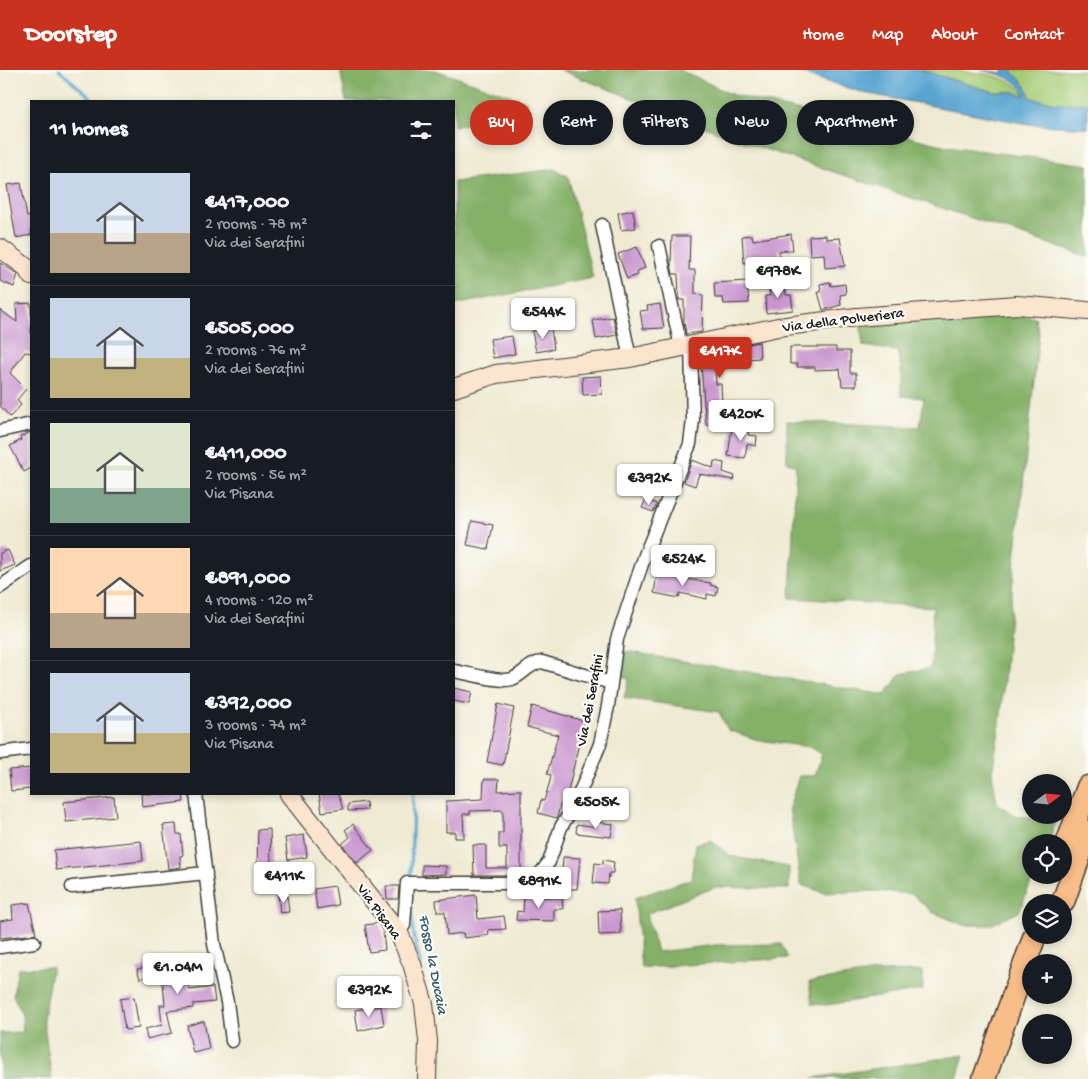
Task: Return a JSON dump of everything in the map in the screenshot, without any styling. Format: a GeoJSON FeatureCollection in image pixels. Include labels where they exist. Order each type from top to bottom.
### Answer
{"type":"FeatureCollection","features":[{"type":"Feature","properties":{"kind":"highway"},"geometry":{"type":"LineString","coordinates":[[1071,834],[1088,787]]}},
{"type":"Feature","properties":{"kind":"highway"},"geometry":{"type":"LineString","coordinates":[[1066,894],[1088,832]]}},
{"type":"Feature","properties":{"kind":"highway"},"geometry":{"type":"LineString","coordinates":[[984,1079],[1032,944]]}},
{"type":"Feature","properties":{"kind":"highway"},"geometry":{"type":"LineString","coordinates":[[999,1079],[1026,1004]]}},
{"type":"Feature","properties":{"kind":"street"},"geometry":{"type":"LineString","coordinates":[[602,225],[630,358]]}},
{"type":"Feature","properties":{"kind":"street","name":"Via dei Serafini"},"geometry":{"type":"LineString","coordinates":[[399,933],[404,925],[412,883],[526,882],[540,874],[549,862],[561,827],[575,804],[600,744],[617,639],[662,511],[686,460],[693,420],[686,346],[658,246]]}},
{"type":"Feature","properties":{"kind":"street"},"geometry":{"type":"LineString","coordinates":[[0,248],[26,267],[30,274]]}},
{"type":"Feature","properties":{"kind":"street","name":"Via della Polveriera"},"geometry":{"type":"LineString","coordinates":[[455,388],[496,374],[630,358],[778,327],[892,313],[1016,305],[1088,312]]}},
{"type":"Feature","properties":{"kind":"street"},"geometry":{"type":"LineString","coordinates":[[0,431],[30,424]]}},
{"type":"Feature","properties":{"kind":"street"},"geometry":{"type":"LineString","coordinates":[[0,586],[30,567]]}},
{"type":"Feature","properties":{"kind":"street"},"geometry":{"type":"LineString","coordinates":[[455,671],[508,680],[521,674],[535,662],[542,662],[610,684]]}},
{"type":"Feature","properties":{"kind":"street"},"geometry":{"type":"LineString","coordinates":[[0,753],[30,749]]}},
{"type":"Feature","properties":{"kind":"street"},"geometry":{"type":"LineString","coordinates":[[196,795],[214,944],[227,1002],[232,1041]]}},
{"type":"Feature","properties":{"kind":"street","name":"Via Pisana"},"geometry":{"type":"LineString","coordinates":[[290,795],[399,933],[412,964],[424,1004],[428,1041],[427,1079]]}},
{"type":"Feature","properties":{"kind":"street"},"geometry":{"type":"LineString","coordinates":[[72,887],[206,873]]}},
{"type":"Feature","properties":{"kind":"street"},"geometry":{"type":"LineString","coordinates":[[0,947],[34,942]]}},
{"type":"Feature","properties":{"kind":"green space"},"geometry":{"type":"Polygon","coordinates":[[[340,70],[435,70],[523,100],[470,100],[470,124],[455,126],[455,100],[346,100],[340,70]]]}},
{"type":"Feature","properties":{"kind":"green space"},"geometry":{"type":"Polygon","coordinates":[[[560,70],[680,70],[733,95],[754,100],[716,100],[716,131],[706,127],[706,100],[636,100],[560,70]]]}},
{"type":"Feature","properties":{"kind":"green space"},"geometry":{"type":"Polygon","coordinates":[[[920,70],[963,71],[995,76],[1019,87],[1025,96],[1013,92],[994,92],[920,70]]]}},
{"type":"Feature","properties":{"kind":"green space"},"geometry":{"type":"Polygon","coordinates":[[[1011,70],[1088,70],[1088,104],[1056,103],[1031,98],[1025,85],[1011,70]]]}},
{"type":"Feature","properties":{"kind":"green space"},"geometry":{"type":"Polygon","coordinates":[[[787,108],[797,110],[797,145],[914,145],[914,138],[947,146],[1088,165],[1088,257],[753,145],[787,145],[787,108]]]}},
{"type":"Feature","properties":{"kind":"green space"},"geometry":{"type":"Polygon","coordinates":[[[554,169],[568,176],[593,278],[455,305],[455,182],[554,169]]]}},
{"type":"Feature","properties":{"kind":"green space"},"geometry":{"type":"Polygon","coordinates":[[[1011,314],[1035,318],[1039,333],[1000,724],[992,773],[997,803],[1015,815],[1022,816],[1022,824],[1056,824],[1051,834],[1022,834],[1022,884],[1030,884],[1026,894],[1022,894],[1022,905],[1019,912],[991,925],[964,925],[932,912],[912,894],[875,891],[825,893],[801,885],[789,808],[799,776],[815,776],[822,754],[810,747],[758,740],[728,730],[719,712],[624,698],[629,679],[614,674],[618,650],[885,695],[900,674],[931,668],[933,607],[790,598],[796,466],[787,462],[787,421],[920,427],[924,398],[901,396],[901,368],[897,351],[863,346],[861,327],[929,318],[1011,314]]]}},
{"type":"Feature","properties":{"kind":"green space"},"geometry":{"type":"Polygon","coordinates":[[[711,840],[730,856],[789,867],[789,889],[716,887],[646,914],[657,952],[716,945],[781,944],[788,958],[641,968],[635,898],[691,879],[696,844],[711,840]]]}},
{"type":"Feature","properties":{"kind":"green space"},"geometry":{"type":"Polygon","coordinates":[[[52,967],[43,1018],[52,1079],[0,1079],[0,1033],[23,1032],[22,1015],[13,995],[18,968],[52,967]]]}},
{"type":"Feature","properties":{"kind":"green space"},"geometry":{"type":"Polygon","coordinates":[[[922,971],[923,990],[827,1005],[812,1004],[809,982],[876,972],[922,971]]]}},
{"type":"Feature","properties":{"kind":"green space"},"geometry":{"type":"Polygon","coordinates":[[[964,1055],[957,1079],[813,1078],[964,1055]]]}},
{"type":"Feature","properties":{"kind":"water"},"geometry":{"type":"Polygon","coordinates":[[[790,70],[920,70],[994,92],[1013,92],[1025,96],[1018,84],[1013,80],[981,70],[1004,73],[1003,70],[1011,70],[1025,85],[1031,98],[1056,103],[1088,104],[1088,128],[1028,124],[914,102],[914,100],[901,100],[864,93],[790,70]]]}},
{"type":"Feature","properties":{"kind":"building"},"geometry":{"type":"Polygon","coordinates":[[[21,183],[27,217],[30,216],[30,235],[16,238],[7,185],[21,183]]]}},
{"type":"Feature","properties":{"kind":"building"},"geometry":{"type":"Polygon","coordinates":[[[633,210],[636,228],[621,230],[618,213],[633,210]]]}},
{"type":"Feature","properties":{"kind":"building"},"geometry":{"type":"Polygon","coordinates":[[[791,234],[793,250],[779,251],[780,266],[762,267],[762,261],[744,263],[742,236],[752,235],[753,240],[791,234]]]}},
{"type":"Feature","properties":{"kind":"building"},"geometry":{"type":"Polygon","coordinates":[[[826,235],[826,239],[840,238],[845,266],[825,268],[824,254],[810,255],[809,236],[826,235]]]}},
{"type":"Feature","properties":{"kind":"building"},"geometry":{"type":"Polygon","coordinates":[[[672,236],[690,236],[689,270],[695,270],[695,294],[703,295],[702,332],[686,334],[684,300],[679,300],[678,274],[673,274],[671,264],[672,236]]]}},
{"type":"Feature","properties":{"kind":"building"},"geometry":{"type":"Polygon","coordinates":[[[637,247],[645,268],[637,271],[638,275],[627,279],[618,254],[637,247]]]}},
{"type":"Feature","properties":{"kind":"building"},"geometry":{"type":"Polygon","coordinates":[[[0,263],[18,274],[14,287],[0,281],[0,263]]]}},
{"type":"Feature","properties":{"kind":"building"},"geometry":{"type":"Polygon","coordinates":[[[747,281],[749,303],[724,304],[723,298],[715,298],[714,283],[747,281]]]}},
{"type":"Feature","properties":{"kind":"building"},"geometry":{"type":"Polygon","coordinates":[[[830,282],[831,286],[845,284],[846,294],[840,295],[841,305],[823,310],[818,292],[821,292],[820,284],[830,282]]]}},
{"type":"Feature","properties":{"kind":"building"},"geometry":{"type":"Polygon","coordinates":[[[785,283],[786,295],[791,295],[793,310],[766,313],[765,296],[770,296],[769,285],[785,283]]]}},
{"type":"Feature","properties":{"kind":"building"},"geometry":{"type":"Polygon","coordinates":[[[30,303],[30,353],[25,352],[10,373],[26,389],[17,400],[21,405],[10,417],[0,406],[0,310],[17,322],[16,304],[30,303]]]}},
{"type":"Feature","properties":{"kind":"building"},"geometry":{"type":"Polygon","coordinates":[[[660,304],[664,328],[643,329],[640,311],[648,310],[647,306],[660,304]]]}},
{"type":"Feature","properties":{"kind":"building"},"geometry":{"type":"Polygon","coordinates":[[[571,315],[573,327],[564,329],[562,316],[571,315]]]}},
{"type":"Feature","properties":{"kind":"building"},"geometry":{"type":"Polygon","coordinates":[[[613,317],[617,335],[596,339],[593,320],[613,317]]]}},
{"type":"Feature","properties":{"kind":"building"},"geometry":{"type":"Polygon","coordinates":[[[551,328],[554,349],[536,352],[532,331],[551,328]]]}},
{"type":"Feature","properties":{"kind":"building"},"geometry":{"type":"Polygon","coordinates":[[[512,336],[515,354],[493,358],[490,339],[512,336]]]}},
{"type":"Feature","properties":{"kind":"building"},"geometry":{"type":"Polygon","coordinates":[[[759,342],[760,358],[735,360],[735,366],[715,366],[716,384],[721,384],[723,424],[706,425],[700,354],[745,352],[744,345],[759,342]]]}},
{"type":"Feature","properties":{"kind":"building"},"geometry":{"type":"Polygon","coordinates":[[[790,347],[836,347],[836,351],[850,351],[850,373],[856,373],[856,386],[842,386],[840,369],[815,370],[815,367],[797,367],[797,364],[790,364],[790,347]]]}},
{"type":"Feature","properties":{"kind":"building"},"geometry":{"type":"Polygon","coordinates":[[[601,376],[602,394],[583,395],[582,377],[601,376]]]}},
{"type":"Feature","properties":{"kind":"building"},"geometry":{"type":"Polygon","coordinates":[[[732,427],[749,429],[748,435],[757,436],[756,446],[747,444],[745,458],[728,456],[732,427]]]}},
{"type":"Feature","properties":{"kind":"building"},"geometry":{"type":"Polygon","coordinates":[[[30,432],[30,469],[24,472],[10,446],[21,440],[20,437],[30,432]]]}},
{"type":"Feature","properties":{"kind":"building"},"geometry":{"type":"Polygon","coordinates":[[[692,460],[713,468],[714,461],[724,463],[723,472],[735,476],[734,480],[699,474],[695,486],[684,482],[692,460]]]}},
{"type":"Feature","properties":{"kind":"building"},"geometry":{"type":"Polygon","coordinates":[[[646,499],[657,504],[653,512],[642,508],[646,499]]]}},
{"type":"Feature","properties":{"kind":"building"},"geometry":{"type":"Polygon","coordinates":[[[472,521],[493,525],[488,549],[467,545],[472,521]]]}},
{"type":"Feature","properties":{"kind":"building"},"geometry":{"type":"Polygon","coordinates":[[[8,550],[15,565],[0,571],[0,553],[8,550]]]}},
{"type":"Feature","properties":{"kind":"building"},"geometry":{"type":"Polygon","coordinates":[[[657,574],[711,583],[710,585],[718,587],[716,596],[707,594],[707,599],[680,593],[679,598],[654,593],[657,574]]]}},
{"type":"Feature","properties":{"kind":"building"},"geometry":{"type":"Polygon","coordinates":[[[455,688],[472,692],[469,704],[455,701],[455,688]]]}},
{"type":"Feature","properties":{"kind":"building"},"geometry":{"type":"Polygon","coordinates":[[[498,704],[514,708],[503,765],[487,762],[498,704]]]}},
{"type":"Feature","properties":{"kind":"building"},"geometry":{"type":"Polygon","coordinates":[[[532,706],[584,721],[565,805],[560,805],[557,818],[538,813],[541,800],[544,801],[550,781],[551,775],[547,774],[558,735],[527,727],[532,706]]]}},
{"type":"Feature","properties":{"kind":"building"},"geometry":{"type":"Polygon","coordinates":[[[30,768],[30,789],[11,791],[9,770],[30,768]]]}},
{"type":"Feature","properties":{"kind":"building"},"geometry":{"type":"Polygon","coordinates":[[[484,779],[499,779],[498,791],[521,790],[521,875],[474,875],[473,845],[486,845],[486,868],[507,868],[507,848],[499,848],[499,833],[503,833],[503,810],[470,811],[470,814],[463,814],[464,838],[455,838],[455,832],[446,832],[446,801],[483,799],[484,779]]]}},
{"type":"Feature","properties":{"kind":"building"},"geometry":{"type":"Polygon","coordinates":[[[141,795],[183,795],[184,802],[142,807],[141,795]]]}},
{"type":"Feature","properties":{"kind":"building"},"geometry":{"type":"Polygon","coordinates":[[[319,795],[338,795],[343,809],[322,812],[319,795]]]}},
{"type":"Feature","properties":{"kind":"building"},"geometry":{"type":"Polygon","coordinates":[[[114,797],[116,817],[66,822],[64,802],[114,797]]]}},
{"type":"Feature","properties":{"kind":"building"},"geometry":{"type":"Polygon","coordinates":[[[366,802],[367,810],[348,811],[348,804],[366,802]]]}},
{"type":"Feature","properties":{"kind":"building"},"geometry":{"type":"Polygon","coordinates":[[[596,822],[613,824],[611,837],[576,833],[577,824],[596,827],[596,822]]]}},
{"type":"Feature","properties":{"kind":"building"},"geometry":{"type":"Polygon","coordinates":[[[176,824],[177,834],[181,834],[183,855],[180,856],[181,867],[168,869],[163,825],[176,824]]]}},
{"type":"Feature","properties":{"kind":"building"},"geometry":{"type":"Polygon","coordinates":[[[353,824],[373,850],[357,863],[342,844],[350,837],[345,830],[353,824]]]}},
{"type":"Feature","properties":{"kind":"building"},"geometry":{"type":"Polygon","coordinates":[[[270,829],[271,864],[257,865],[258,830],[270,829]]]}},
{"type":"Feature","properties":{"kind":"building"},"geometry":{"type":"Polygon","coordinates":[[[304,835],[307,857],[288,860],[285,838],[304,835]]]}},
{"type":"Feature","properties":{"kind":"building"},"geometry":{"type":"Polygon","coordinates":[[[141,841],[143,861],[56,870],[54,850],[141,841]]]}},
{"type":"Feature","properties":{"kind":"building"},"geometry":{"type":"Polygon","coordinates":[[[563,857],[580,858],[577,889],[557,889],[558,872],[562,873],[563,857]]]}},
{"type":"Feature","properties":{"kind":"building"},"geometry":{"type":"Polygon","coordinates":[[[603,860],[614,862],[613,873],[609,873],[608,884],[593,883],[595,863],[603,864],[603,860]]]}},
{"type":"Feature","properties":{"kind":"building"},"geometry":{"type":"Polygon","coordinates":[[[422,865],[446,866],[446,874],[422,875],[422,865]]]}},
{"type":"Feature","properties":{"kind":"building"},"geometry":{"type":"Polygon","coordinates":[[[335,886],[338,905],[317,909],[314,889],[335,886]]]}},
{"type":"Feature","properties":{"kind":"building"},"geometry":{"type":"Polygon","coordinates":[[[386,886],[399,886],[398,899],[387,899],[386,886]]]}},
{"type":"Feature","properties":{"kind":"building"},"geometry":{"type":"Polygon","coordinates":[[[287,894],[289,912],[280,913],[278,895],[287,894]]]}},
{"type":"Feature","properties":{"kind":"building"},"geometry":{"type":"Polygon","coordinates":[[[476,895],[478,919],[504,916],[506,929],[488,930],[489,935],[464,938],[463,933],[447,935],[445,912],[437,912],[436,900],[476,895]]]}},
{"type":"Feature","properties":{"kind":"building"},"geometry":{"type":"Polygon","coordinates":[[[524,896],[562,898],[563,909],[554,909],[554,921],[516,920],[517,911],[523,912],[524,896]]]}},
{"type":"Feature","properties":{"kind":"building"},"geometry":{"type":"Polygon","coordinates":[[[29,903],[36,934],[0,938],[0,921],[13,919],[12,905],[29,903]]]}},
{"type":"Feature","properties":{"kind":"building"},"geometry":{"type":"Polygon","coordinates":[[[620,910],[621,934],[599,935],[598,911],[620,910]]]}},
{"type":"Feature","properties":{"kind":"building"},"geometry":{"type":"Polygon","coordinates":[[[378,923],[383,932],[385,950],[369,952],[365,925],[378,923]]]}},
{"type":"Feature","properties":{"kind":"building"},"geometry":{"type":"Polygon","coordinates":[[[187,960],[189,990],[213,987],[215,1002],[193,1004],[193,1008],[167,1011],[172,1033],[147,1039],[145,1029],[162,1025],[160,1005],[165,1005],[161,962],[187,960]]]}},
{"type":"Feature","properties":{"kind":"building"},"geometry":{"type":"Polygon","coordinates":[[[147,967],[149,976],[140,979],[137,969],[147,967]]]}},
{"type":"Feature","properties":{"kind":"building"},"geometry":{"type":"Polygon","coordinates":[[[134,997],[139,1028],[125,1030],[120,999],[134,997]]]}},
{"type":"Feature","properties":{"kind":"building"},"geometry":{"type":"Polygon","coordinates":[[[381,1006],[384,1025],[358,1031],[355,1010],[381,1006]]]}},
{"type":"Feature","properties":{"kind":"building"},"geometry":{"type":"Polygon","coordinates":[[[204,1021],[209,1049],[193,1053],[187,1026],[204,1021]]]}},
{"type":"Feature","properties":{"kind":"waterway","name":"Fosso la Ducaia"},"geometry":{"type":"LineString","coordinates":[[59,70],[94,100]]}},
{"type":"Feature","properties":{"kind":"waterway","name":"Fosso la Ducaia"},"geometry":{"type":"LineString","coordinates":[[411,881],[413,795]]}},
{"type":"Feature","properties":{"kind":"waterway","name":"Fosso la Ducaia"},"geometry":{"type":"LineString","coordinates":[[411,905],[414,938],[421,965]]}},
{"type":"Feature","properties":{"kind":"waterway","name":"Fosso la Ducaia"},"geometry":{"type":"LineString","coordinates":[[436,1047],[436,1079]]}}]}
